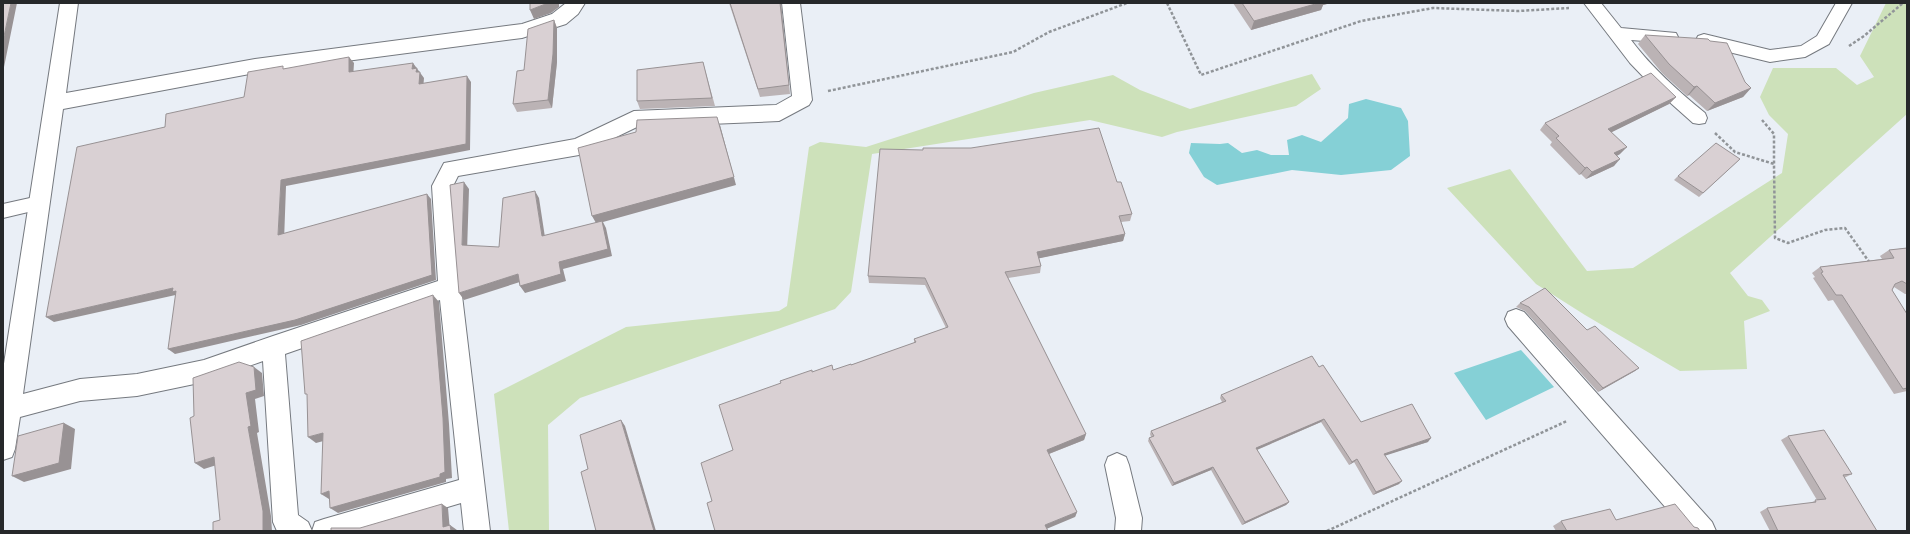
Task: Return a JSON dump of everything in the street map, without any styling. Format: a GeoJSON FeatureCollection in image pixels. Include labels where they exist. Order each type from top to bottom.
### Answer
{"type":"FeatureCollection","features":[{"type":"Feature","properties":{"kind":"street"},"geometry":{"type":"LineString","coordinates":[[3,449],[69,3]]}},
{"type":"Feature","properties":{"kind":"street"},"geometry":{"type":"LineString","coordinates":[[53,103],[255,66],[522,31],[558,20],[571,12],[576,3]]}},
{"type":"Feature","properties":{"kind":"street"},"geometry":{"type":"LineString","coordinates":[[477,531],[450,287],[442,186],[451,169],[579,147],[634,119],[779,113],[802,100],[791,3]]}},
{"type":"Feature","properties":{"kind":"street"},"geometry":{"type":"LineString","coordinates":[[9,409],[80,390],[137,385],[204,370],[450,287]]}},
{"type":"Feature","properties":{"kind":"street"},"geometry":{"type":"LineString","coordinates":[[1516,319],[1703,531]]}},
{"type":"Feature","properties":{"kind":"street"},"geometry":{"type":"LineString","coordinates":[[272,346],[286,522],[299,531]]}},
{"type":"Feature","properties":{"kind":"street"},"geometry":{"type":"LineString","coordinates":[[1117,465],[1129,518],[1128,531]]}},
{"type":"Feature","properties":{"kind":"street"},"geometry":{"type":"LineString","coordinates":[[324,531],[473,488]]}},
{"type":"Feature","properties":{"kind":"lane"},"geometry":{"type":"LineString","coordinates":[[1617,33],[1701,40],[1770,56],[1805,51],[1823,40],[1844,3]]}},
{"type":"Feature","properties":{"kind":"lane"},"geometry":{"type":"LineString","coordinates":[[1593,5],[1617,33],[1636,60],[1662,86],[1699,118]]}},
{"type":"Feature","properties":{"kind":"lane"},"geometry":{"type":"LineString","coordinates":[[3,211],[39,203]]}},
{"type":"Feature","properties":{"kind":"path"},"geometry":{"type":"LineString","coordinates":[[802,97],[1013,52],[1049,32],[1127,3]]}},
{"type":"Feature","properties":{"kind":"path"},"geometry":{"type":"LineString","coordinates":[[1167,3],[1175,17],[1200,75],[1360,21],[1433,8],[1518,11],[1593,5]]}},
{"type":"Feature","properties":{"kind":"path"},"geometry":{"type":"LineString","coordinates":[[1699,118],[1735,152],[1774,164]]}},
{"type":"Feature","properties":{"kind":"path"},"geometry":{"type":"LineString","coordinates":[[1762,120],[1774,134],[1775,238],[1788,243],[1824,230],[1845,228],[1872,265]]}},
{"type":"Feature","properties":{"kind":"path"},"geometry":{"type":"LineString","coordinates":[[1327,531],[1596,408]]}},
{"type":"Feature","properties":{"kind":"green space"},"geometry":{"type":"Polygon","coordinates":[[[1886,3],[1907,3],[1907,114],[1730,273],[1748,296],[1762,300],[1770,311],[1744,321],[1747,369],[1680,371],[1585,315],[1536,284],[1447,188],[1510,169],[1587,271],[1633,268],[1782,173],[1788,134],[1769,115],[1760,97],[1773,68],[1836,68],[1857,85],[1874,77],[1860,56],[1886,3]]]}},
{"type":"Feature","properties":{"kind":"green space"},"geometry":{"type":"Polygon","coordinates":[[[1312,74],[1321,89],[1296,106],[1177,132],[1162,137],[1090,120],[872,154],[851,292],[835,309],[580,398],[548,425],[549,531],[509,531],[494,394],[626,327],[779,311],[787,306],[809,147],[820,142],[866,147],[1034,93],[1113,75],[1140,90],[1190,109],[1312,74]]]}},
{"type":"Feature","properties":{"kind":"water"},"geometry":{"type":"Polygon","coordinates":[[[1366,99],[1401,108],[1408,121],[1410,156],[1391,170],[1341,175],[1292,170],[1217,185],[1204,177],[1189,153],[1191,143],[1228,143],[1242,153],[1257,150],[1271,155],[1289,155],[1287,140],[1302,135],[1321,142],[1348,118],[1349,104],[1366,99]]]}},
{"type":"Feature","properties":{"kind":"water"},"geometry":{"type":"Polygon","coordinates":[[[1521,350],[1554,387],[1486,420],[1454,373],[1521,350]]]}},
{"type":"Feature","properties":{"kind":"building"},"geometry":{"type":"Polygon","coordinates":[[[3,3],[11,3],[3,41],[3,3]]]}},
{"type":"Feature","properties":{"kind":"building"},"geometry":{"type":"Polygon","coordinates":[[[530,3],[548,3],[530,10],[530,3]]]}},
{"type":"Feature","properties":{"kind":"building"},"geometry":{"type":"Polygon","coordinates":[[[730,3],[780,3],[789,85],[758,89],[730,3]]]}},
{"type":"Feature","properties":{"kind":"building"},"geometry":{"type":"Polygon","coordinates":[[[1242,3],[1319,3],[1254,21],[1242,3]]]}},
{"type":"Feature","properties":{"kind":"building"},"geometry":{"type":"Polygon","coordinates":[[[554,20],[553,54],[548,100],[513,104],[517,71],[524,70],[528,29],[554,20]]]}},
{"type":"Feature","properties":{"kind":"building"},"geometry":{"type":"Polygon","coordinates":[[[1645,35],[1708,39],[1710,41],[1727,43],[1745,82],[1751,88],[1715,103],[1697,86],[1694,87],[1669,64],[1645,35]]]}},
{"type":"Feature","properties":{"kind":"building"},"geometry":{"type":"Polygon","coordinates":[[[349,57],[349,72],[413,63],[412,69],[417,68],[416,72],[420,72],[419,84],[467,76],[466,144],[281,180],[278,235],[427,194],[432,275],[295,320],[168,349],[176,291],[172,292],[173,288],[46,317],[77,147],[165,127],[166,114],[244,97],[248,72],[283,66],[283,69],[349,57]]]}},
{"type":"Feature","properties":{"kind":"building"},"geometry":{"type":"Polygon","coordinates":[[[703,62],[712,98],[637,101],[637,70],[703,62]]]}},
{"type":"Feature","properties":{"kind":"building"},"geometry":{"type":"Polygon","coordinates":[[[1651,73],[1676,97],[1608,129],[1627,147],[1614,153],[1620,159],[1592,172],[1587,167],[1585,168],[1556,138],[1559,136],[1545,123],[1651,73]]]}},
{"type":"Feature","properties":{"kind":"building"},"geometry":{"type":"Polygon","coordinates":[[[717,117],[734,177],[592,216],[578,148],[636,132],[637,120],[717,117]]]}},
{"type":"Feature","properties":{"kind":"building"},"geometry":{"type":"Polygon","coordinates":[[[1099,128],[1117,182],[1121,182],[1132,214],[1119,216],[1125,234],[1037,252],[1041,266],[1005,272],[1086,434],[1047,450],[1077,512],[1045,525],[1048,531],[715,531],[707,503],[712,501],[701,463],[733,450],[719,405],[781,383],[780,381],[812,370],[812,372],[832,365],[833,370],[851,365],[916,342],[914,339],[948,327],[925,278],[868,276],[880,149],[923,150],[923,148],[971,148],[1099,128]]]}},
{"type":"Feature","properties":{"kind":"building"},"geometry":{"type":"Polygon","coordinates":[[[1716,143],[1740,159],[1703,193],[1678,176],[1716,143]]]}},
{"type":"Feature","properties":{"kind":"building"},"geometry":{"type":"Polygon","coordinates":[[[464,182],[462,245],[499,247],[503,198],[535,191],[542,236],[602,221],[608,249],[559,262],[561,274],[520,286],[518,274],[459,293],[450,185],[464,182]]]}},
{"type":"Feature","properties":{"kind":"building"},"geometry":{"type":"Polygon","coordinates":[[[1907,248],[1907,284],[1902,281],[1895,284],[1892,290],[1907,314],[1907,388],[1903,389],[1842,295],[1836,295],[1821,273],[1823,272],[1820,267],[1894,258],[1889,250],[1907,248]]]}},
{"type":"Feature","properties":{"kind":"building"},"geometry":{"type":"Polygon","coordinates":[[[1545,288],[1587,330],[1595,326],[1639,368],[1603,388],[1529,307],[1520,303],[1545,288]]]}},
{"type":"Feature","properties":{"kind":"building"},"geometry":{"type":"Polygon","coordinates":[[[433,295],[443,418],[445,472],[440,474],[440,477],[330,508],[329,491],[321,494],[323,433],[308,437],[307,394],[305,394],[301,341],[433,295]]]}},
{"type":"Feature","properties":{"kind":"building"},"geometry":{"type":"Polygon","coordinates":[[[1312,356],[1319,367],[1323,365],[1361,422],[1412,404],[1431,438],[1384,454],[1402,481],[1376,492],[1357,459],[1352,462],[1324,419],[1256,448],[1289,502],[1245,522],[1213,467],[1174,483],[1149,438],[1154,436],[1151,431],[1226,401],[1221,395],[1312,356]]]}},
{"type":"Feature","properties":{"kind":"building"},"geometry":{"type":"Polygon","coordinates":[[[239,362],[254,367],[256,390],[246,393],[251,426],[248,427],[263,511],[263,531],[213,531],[213,522],[220,520],[214,457],[195,463],[190,418],[194,416],[193,378],[239,362]]]}},
{"type":"Feature","properties":{"kind":"building"},"geometry":{"type":"Polygon","coordinates":[[[621,420],[654,531],[596,531],[581,472],[588,469],[580,435],[621,420]]]}},
{"type":"Feature","properties":{"kind":"building"},"geometry":{"type":"Polygon","coordinates":[[[64,423],[59,463],[12,476],[18,436],[64,423]]]}},
{"type":"Feature","properties":{"kind":"building"},"geometry":{"type":"Polygon","coordinates":[[[1824,430],[1852,474],[1843,475],[1877,531],[1778,531],[1767,508],[1816,502],[1815,500],[1826,499],[1788,436],[1824,430]]]}},
{"type":"Feature","properties":{"kind":"building"},"geometry":{"type":"Polygon","coordinates":[[[442,504],[443,527],[450,525],[451,531],[331,531],[331,528],[360,528],[442,504]]]}},
{"type":"Feature","properties":{"kind":"building"},"geometry":{"type":"Polygon","coordinates":[[[1675,504],[1694,527],[1698,528],[1700,531],[1567,531],[1561,521],[1610,509],[1616,520],[1675,504]]]}}]}
